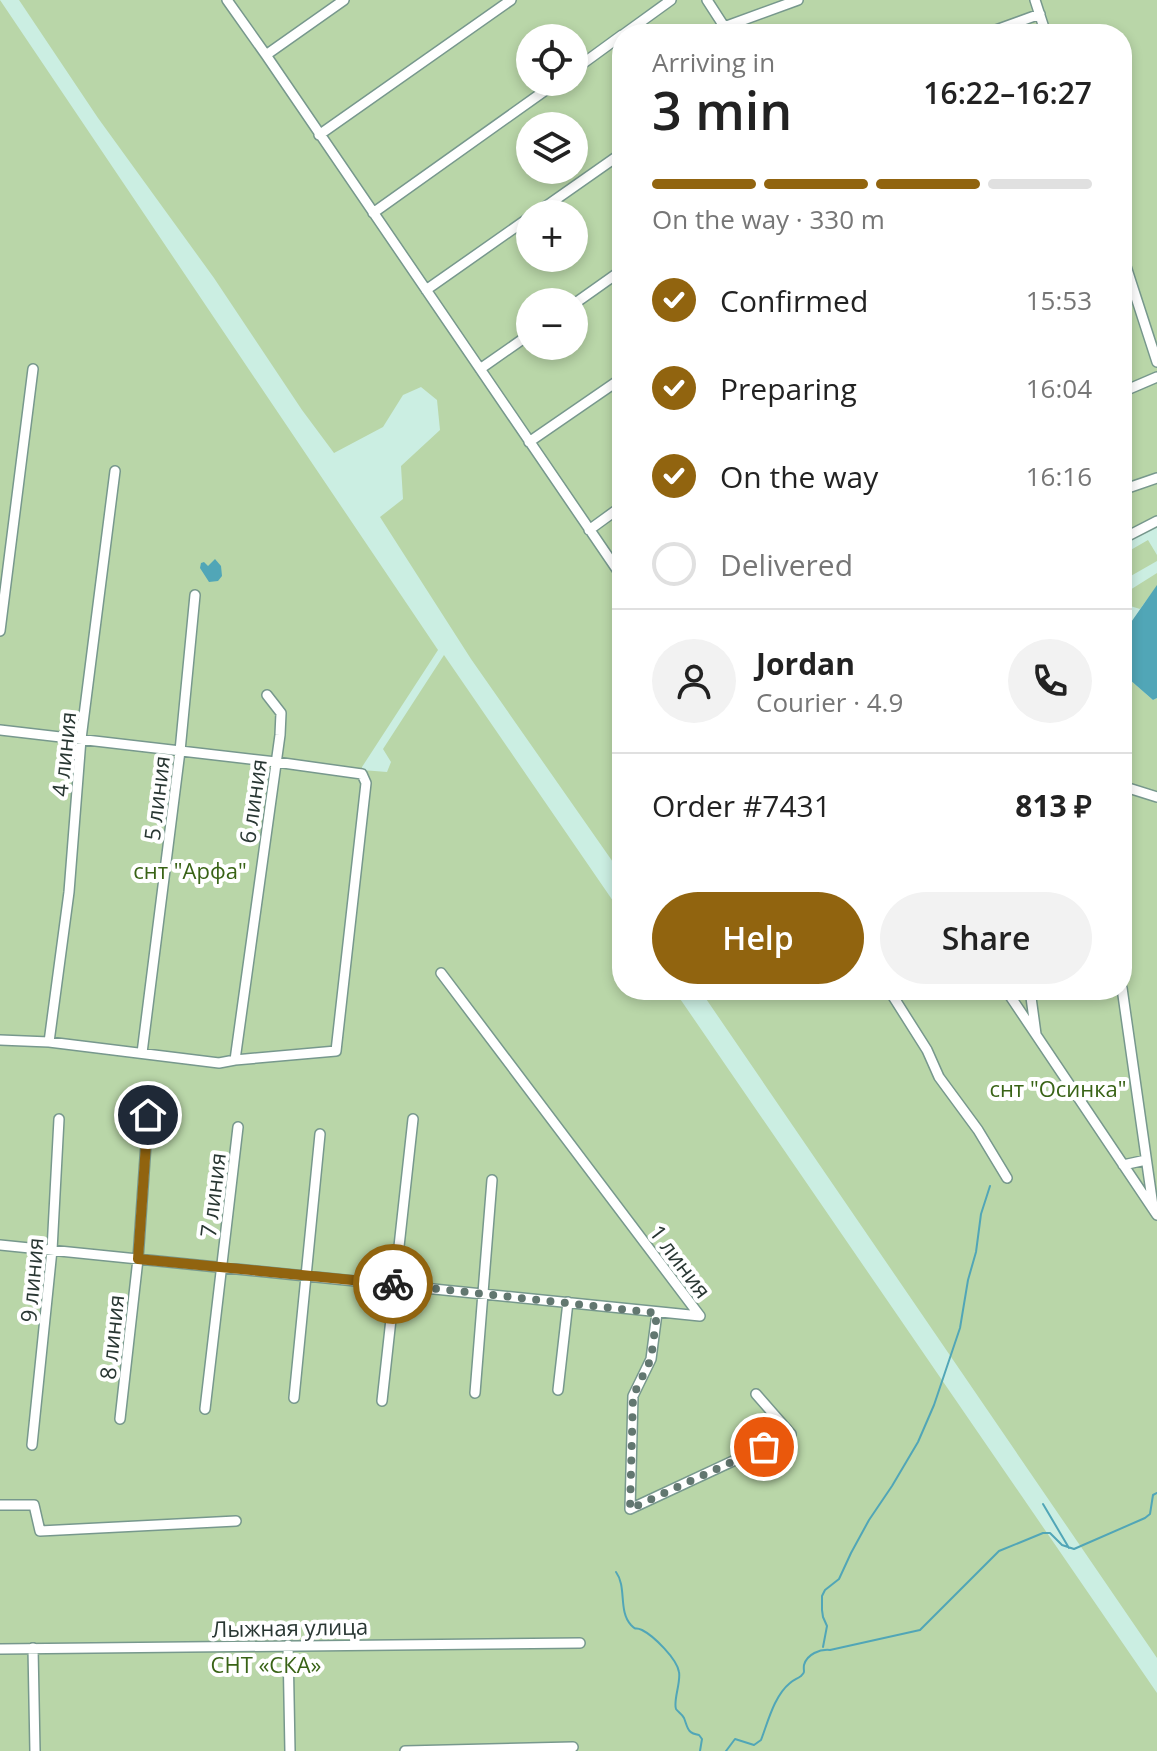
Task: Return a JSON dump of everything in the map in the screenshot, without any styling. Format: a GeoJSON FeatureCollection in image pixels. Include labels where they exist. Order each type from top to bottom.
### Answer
{"type":"FeatureCollection","features":[{"type":"Feature","properties":{"kind":"street"},"geometry":{"type":"LineString","coordinates":[[227,0],[612,563]]}},
{"type":"Feature","properties":{"kind":"street"},"geometry":{"type":"LineString","coordinates":[[266,55],[344,0]]}},
{"type":"Feature","properties":{"kind":"street"},"geometry":{"type":"LineString","coordinates":[[319,135],[511,0]]}},
{"type":"Feature","properties":{"kind":"street"},"geometry":{"type":"LineString","coordinates":[[638,24],[671,0]]}},
{"type":"Feature","properties":{"kind":"street"},"geometry":{"type":"LineString","coordinates":[[707,0],[722,24]]}},
{"type":"Feature","properties":{"kind":"street"},"geometry":{"type":"LineString","coordinates":[[740,24],[798,0]]}},
{"type":"Feature","properties":{"kind":"street"},"geometry":{"type":"LineString","coordinates":[[1035,0],[1043,24]]}},
{"type":"Feature","properties":{"kind":"street"},"geometry":{"type":"LineString","coordinates":[[1012,24],[1040,14]]}},
{"type":"Feature","properties":{"kind":"street"},"geometry":{"type":"LineString","coordinates":[[588,60],[612,43]]}},
{"type":"Feature","properties":{"kind":"street"},"geometry":{"type":"LineString","coordinates":[[373,213],[537,96]]}},
{"type":"Feature","properties":{"kind":"street"},"geometry":{"type":"LineString","coordinates":[[555,200],[612,160]]}},
{"type":"Feature","properties":{"kind":"street"},"geometry":{"type":"LineString","coordinates":[[426,290],[516,227]]}},
{"type":"Feature","properties":{"kind":"street"},"geometry":{"type":"LineString","coordinates":[[588,294],[612,277]]}},
{"type":"Feature","properties":{"kind":"street"},"geometry":{"type":"LineString","coordinates":[[1132,285],[1157,362]]}},
{"type":"Feature","properties":{"kind":"street"},"geometry":{"type":"LineString","coordinates":[[480,369],[516,344]]}},
{"type":"Feature","properties":{"kind":"street"},"geometry":{"type":"LineString","coordinates":[[0,631],[33,369]]}},
{"type":"Feature","properties":{"kind":"street"},"geometry":{"type":"LineString","coordinates":[[1132,388],[1157,377]]}},
{"type":"Feature","properties":{"kind":"street"},"geometry":{"type":"LineString","coordinates":[[529,442],[612,385]]}},
{"type":"Feature","properties":{"kind":"street","name":"4 линия"},"geometry":{"type":"LineString","coordinates":[[49,1042],[69,892],[81,739],[115,471]]}},
{"type":"Feature","properties":{"kind":"street"},"geometry":{"type":"LineString","coordinates":[[1132,487],[1157,478]]}},
{"type":"Feature","properties":{"kind":"street"},"geometry":{"type":"LineString","coordinates":[[589,530],[612,513]]}},
{"type":"Feature","properties":{"kind":"street"},"geometry":{"type":"LineString","coordinates":[[1132,534],[1157,521]]}},
{"type":"Feature","properties":{"kind":"street","name":"5 линия"},"geometry":{"type":"LineString","coordinates":[[142,1053],[180,751],[195,595]]}},
{"type":"Feature","properties":{"kind":"street","name":"6 линия"},"geometry":{"type":"LineString","coordinates":[[235,1060],[281,713],[267,695]]}},
{"type":"Feature","properties":{"kind":"street"},"geometry":{"type":"LineString","coordinates":[[0,730],[362,774],[366,783],[336,1051],[219,1063],[49,1042],[0,1040]]}},
{"type":"Feature","properties":{"kind":"street"},"geometry":{"type":"LineString","coordinates":[[1132,789],[1157,797]]}},
{"type":"Feature","properties":{"kind":"street","name":"1 линия"},"geometry":{"type":"LineString","coordinates":[[0,1245],[700,1316],[441,973]]}},
{"type":"Feature","properties":{"kind":"street"},"geometry":{"type":"LineString","coordinates":[[895,1000],[927,1050],[939,1077],[978,1130],[1007,1178]]}},
{"type":"Feature","properties":{"kind":"street"},"geometry":{"type":"LineString","coordinates":[[1013,1000],[1155,1212]]}},
{"type":"Feature","properties":{"kind":"street"},"geometry":{"type":"LineString","coordinates":[[1031,1000],[1037,1037]]}},
{"type":"Feature","properties":{"kind":"street"},"geometry":{"type":"LineString","coordinates":[[1124,1000],[1155,1212]]}},
{"type":"Feature","properties":{"kind":"street","name":"8 линия"},"geometry":{"type":"LineString","coordinates":[[120,1419],[138,1259],[148,1115]]}},
{"type":"Feature","properties":{"kind":"street","name":"9 линия"},"geometry":{"type":"LineString","coordinates":[[32,1445],[52,1250],[59,1119]]}},
{"type":"Feature","properties":{"kind":"street"},"geometry":{"type":"LineString","coordinates":[[382,1401],[413,1119]]}},
{"type":"Feature","properties":{"kind":"street","name":"7 линия"},"geometry":{"type":"LineString","coordinates":[[205,1409],[238,1127]]}},
{"type":"Feature","properties":{"kind":"street"},"geometry":{"type":"LineString","coordinates":[[294,1398],[320,1134]]}},
{"type":"Feature","properties":{"kind":"street"},"geometry":{"type":"LineString","coordinates":[[1123,1165],[1146,1160]]}},
{"type":"Feature","properties":{"kind":"street"},"geometry":{"type":"LineString","coordinates":[[475,1393],[492,1180]]}},
{"type":"Feature","properties":{"kind":"street"},"geometry":{"type":"LineString","coordinates":[[558,1390],[568,1302]]}},
{"type":"Feature","properties":{"kind":"street"},"geometry":{"type":"LineString","coordinates":[[657,1313],[651,1359],[633,1396],[630,1509],[791,1434],[756,1394]]}},
{"type":"Feature","properties":{"kind":"street"},"geometry":{"type":"LineString","coordinates":[[0,1505],[34,1505],[40,1531],[236,1521]]}},
{"type":"Feature","properties":{"kind":"street","name":"Лыжная улица"},"geometry":{"type":"LineString","coordinates":[[1,1649],[580,1643]]}},
{"type":"Feature","properties":{"kind":"street"},"geometry":{"type":"LineString","coordinates":[[288,1645],[290,1751]]}},
{"type":"Feature","properties":{"kind":"street"},"geometry":{"type":"LineString","coordinates":[[33,1648],[35,1751]]}},
{"type":"Feature","properties":{"kind":"street"},"geometry":{"type":"LineString","coordinates":[[405,1751],[573,1747]]}},
{"type":"Feature","properties":{"kind":"green space"},"geometry":{"type":"Polygon","coordinates":[[[0,0],[438,650],[362,770],[387,772],[391,762],[383,749],[444,655],[612,899],[612,1000],[681,1000],[1157,1693],[1157,1751],[0,1751],[0,0]]]}},
{"type":"Feature","properties":{"kind":"green space"},"geometry":{"type":"Polygon","coordinates":[[[19,0],[1157,0],[1157,522],[1132,534],[1132,24],[612,24],[612,861],[471,659],[380,517],[403,499],[401,466],[440,430],[437,400],[421,387],[403,395],[383,427],[334,453],[214,278],[98,118],[19,0]]]}},
{"type":"Feature","properties":{"kind":"green space"},"geometry":{"type":"Polygon","coordinates":[[[1148,540],[1157,561],[1132,575],[1132,549],[1148,540]]]}},
{"type":"Feature","properties":{"kind":"green space"},"geometry":{"type":"Polygon","coordinates":[[[1157,573],[1157,586],[1140,609],[1132,606],[1132,589],[1157,573]]]}},
{"type":"Feature","properties":{"kind":"green space","name":"снт \"Осинка\""},"geometry":{"type":"Polygon","coordinates":[[[1132,682],[1153,700],[1157,698],[1157,1658],[707,1000],[1132,1000],[1132,682]]]}},
{"type":"Feature","properties":{"kind":"water"},"geometry":{"type":"Polygon","coordinates":[[[215,559],[221,566],[222,576],[218,581],[209,582],[200,568],[201,563],[208,566],[215,559]]]}},
{"type":"Feature","properties":{"kind":"water"},"geometry":{"type":"Polygon","coordinates":[[[1157,585],[1157,698],[1153,700],[1132,682],[1132,621],[1157,585]]]}},
{"type":"Feature","properties":{"kind":"waterway"},"geometry":{"type":"LineString","coordinates":[[823,1647],[827,1626],[823,1617],[822,1596],[839,1579],[869,1520],[918,1442],[934,1405],[960,1328],[981,1214],[990,1186]]}},
{"type":"Feature","properties":{"kind":"waterway"},"geometry":{"type":"LineString","coordinates":[[726,1751],[735,1739],[754,1745],[761,1740],[784,1688],[803,1674],[806,1661],[814,1653],[920,1630],[999,1551],[1043,1533],[1050,1533],[1062,1545],[1074,1549],[1145,1518],[1150,1514],[1153,1495],[1157,1493]]}},
{"type":"Feature","properties":{"kind":"waterway"},"geometry":{"type":"LineString","coordinates":[[1043,1504],[1069,1548]]}},
{"type":"Feature","properties":{"kind":"waterway"},"geometry":{"type":"LineString","coordinates":[[616,1572],[627,1619],[634,1628],[658,1642],[677,1667],[676,1709],[690,1731],[702,1739],[700,1751]]}},
{"type":"Feature","properties":{"kind":"way so far"},"geometry":{"type":"LineString","coordinates":[[393,1284],[657,1313],[651,1359],[633,1396],[630,1509],[764,1447]]}},
{"type":"Feature","properties":{"kind":"route"},"geometry":{"type":"LineString","coordinates":[[148,1115],[138,1259],[393,1284]]}},
{"type":"Feature","properties":{"kind":"park label","name":"снт \"Арфа\""},"geometry":{"type":"Point","coordinates":[190,870]}},
{"type":"Feature","properties":{"kind":"park label","name":"СНТ «СКА»"},"geometry":{"type":"Point","coordinates":[266,1664]}}]}
